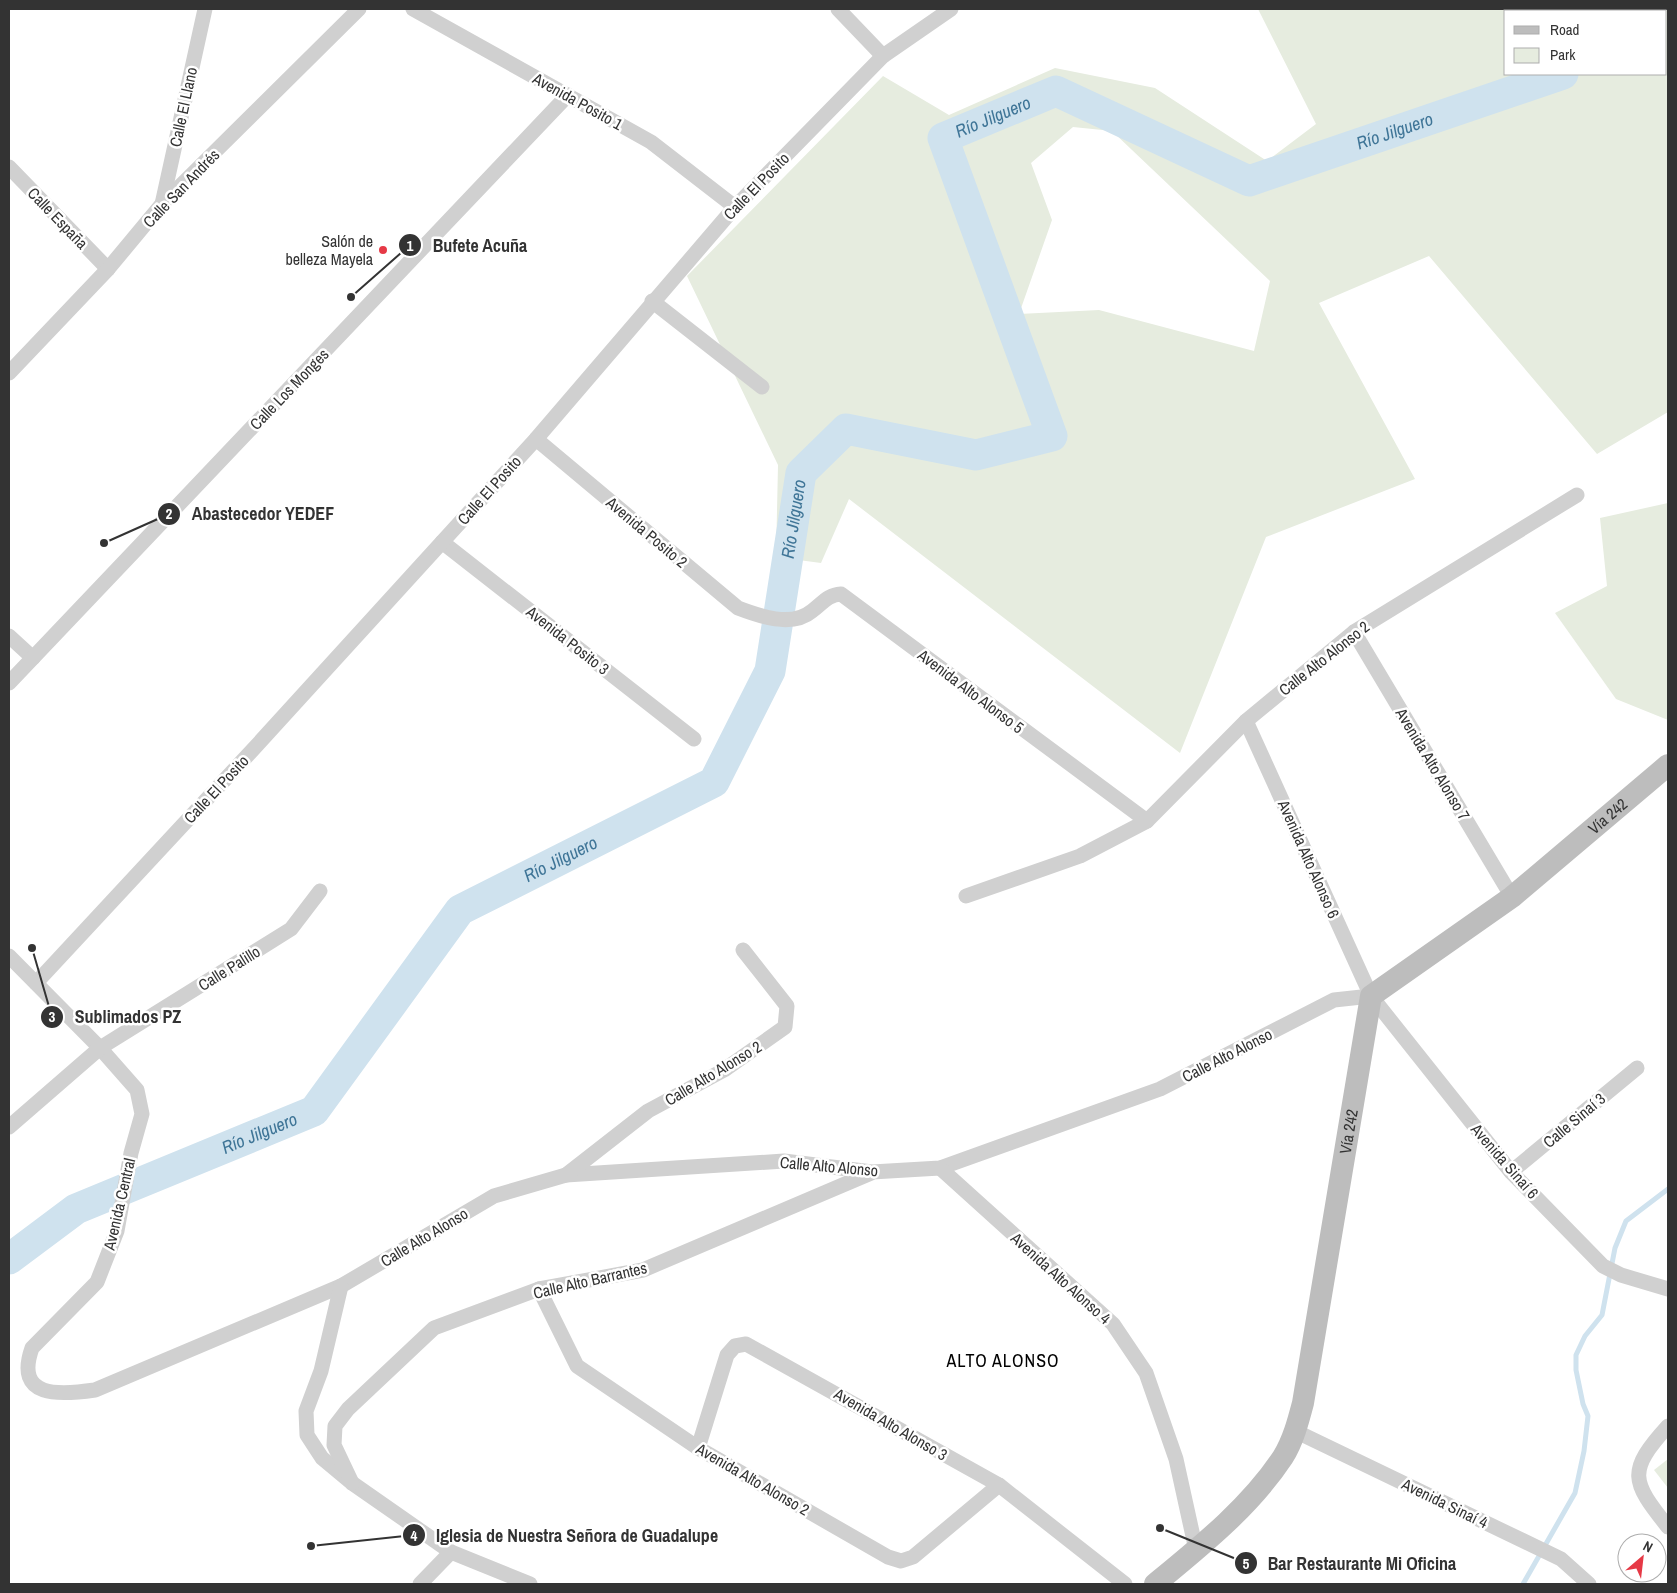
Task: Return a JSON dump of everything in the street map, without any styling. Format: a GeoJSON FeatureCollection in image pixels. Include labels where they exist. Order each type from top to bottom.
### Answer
{"type":"FeatureCollection","features":[{"type":"Feature","properties":{"kind":"main road","name":"Vía 242"},"geometry":{"type":"LineString","coordinates":[[1155,1584],[1196,1550],[1250,1498],[1283,1457],[1295,1431],[1303,1404],[1371,996],[1512,897],[1668,765]]}},
{"type":"Feature","properties":{"kind":"street","name":"Calle El Llano"},"geometry":{"type":"LineString","coordinates":[[162,204],[205,9]]}},
{"type":"Feature","properties":{"kind":"street","name":"Calle San Andrés"},"geometry":{"type":"LineString","coordinates":[[9,373],[108,269],[162,204],[359,9]]}},
{"type":"Feature","properties":{"kind":"street","name":"Avenida Posito 1"},"geometry":{"type":"LineString","coordinates":[[413,9],[651,142],[735,207]]}},
{"type":"Feature","properties":{"kind":"street"},"geometry":{"type":"LineString","coordinates":[[838,9],[883,56]]}},
{"type":"Feature","properties":{"kind":"street","name":"Calle El Posito"},"geometry":{"type":"LineString","coordinates":[[36,983],[536,439],[652,301],[735,207],[883,56],[951,9]]}},
{"type":"Feature","properties":{"kind":"street","name":"Calle Los Monges"},"geometry":{"type":"LineString","coordinates":[[9,683],[568,95]]}},
{"type":"Feature","properties":{"kind":"street","name":"Calle España"},"geometry":{"type":"LineString","coordinates":[[9,167],[108,269]]}},
{"type":"Feature","properties":{"kind":"street"},"geometry":{"type":"LineString","coordinates":[[652,301],[762,387]]}},
{"type":"Feature","properties":{"kind":"street","name":"Avenida Posito 2"},"geometry":{"type":"LineString","coordinates":[[536,439],[738,608],[763,617],[793,620]]}},
{"type":"Feature","properties":{"kind":"street","name":"Calle Alto Alonso 2"},"geometry":{"type":"LineString","coordinates":[[966,896],[1080,856],[1147,821],[1246,722],[1354,632],[1577,495]]}},
{"type":"Feature","properties":{"kind":"street","name":"Avenida Posito 3"},"geometry":{"type":"LineString","coordinates":[[442,542],[694,739]]}},
{"type":"Feature","properties":{"kind":"street","name":"Avenida Alto Alonso 5"},"geometry":{"type":"LineString","coordinates":[[793,620],[811,613],[824,599],[832,595],[841,594],[1147,821]]}},
{"type":"Feature","properties":{"kind":"street","name":"Avenida Alto Alonso 7"},"geometry":{"type":"LineString","coordinates":[[1354,632],[1512,897]]}},
{"type":"Feature","properties":{"kind":"street"},"geometry":{"type":"LineString","coordinates":[[9,636],[33,658]]}},
{"type":"Feature","properties":{"kind":"street","name":"Avenida Alto Alonso 6"},"geometry":{"type":"LineString","coordinates":[[1246,722],[1371,996]]}},
{"type":"Feature","properties":{"kind":"street","name":"Calle Palillo"},"geometry":{"type":"LineString","coordinates":[[9,1127],[100,1048],[291,930],[320,891]]}},
{"type":"Feature","properties":{"kind":"street","name":"Calle Alto Alonso 2"},"geometry":{"type":"LineString","coordinates":[[566,1175],[648,1111],[724,1070],[785,1027],[788,1006],[743,950]]}},
{"type":"Feature","properties":{"kind":"street","name":"Avenida Central"},"geometry":{"type":"LineString","coordinates":[[9,956],[100,1048],[137,1090],[142,1114],[131,1153],[117,1230],[97,1282],[32,1348],[27,1362],[27,1374],[33,1384],[48,1392],[69,1394],[95,1390],[341,1286]]}},
{"type":"Feature","properties":{"kind":"street","name":"Calle Alto Alonso"},"geometry":{"type":"LineString","coordinates":[[341,1286],[494,1196],[566,1175],[784,1161],[872,1172],[940,1168],[1160,1089],[1334,1000],[1371,996]]}},
{"type":"Feature","properties":{"kind":"street","name":"Avenida Sinaí 6"},"geometry":{"type":"LineString","coordinates":[[1371,996],[1511,1172],[1603,1266],[1620,1275],[1668,1289]]}},
{"type":"Feature","properties":{"kind":"street","name":"Calle Sinaí 3"},"geometry":{"type":"LineString","coordinates":[[1511,1172],[1637,1068]]}},
{"type":"Feature","properties":{"kind":"street","name":"Avenida Alto Alonso 4"},"geometry":{"type":"LineString","coordinates":[[940,1168],[1112,1324],[1146,1373],[1176,1459],[1196,1550]]}},
{"type":"Feature","properties":{"kind":"street","name":"Calle Alto Barrantes"},"geometry":{"type":"LineString","coordinates":[[352,1483],[334,1445],[335,1426],[348,1408],[434,1328],[539,1289],[643,1270],[872,1172]]}},
{"type":"Feature","properties":{"kind":"street"},"geometry":{"type":"LineString","coordinates":[[341,1286],[321,1371],[306,1411],[307,1435],[322,1458],[352,1483],[451,1552],[530,1584]]}},
{"type":"Feature","properties":{"kind":"street","name":"Avenida Alto Alonso 2"},"geometry":{"type":"LineString","coordinates":[[539,1289],[577,1366],[698,1448],[888,1557],[901,1561],[913,1556],[999,1485]]}},
{"type":"Feature","properties":{"kind":"street","name":"Avenida Alto Alonso 3"},"geometry":{"type":"LineString","coordinates":[[698,1448],[727,1355],[736,1346],[746,1344],[999,1485],[1125,1584]]}},
{"type":"Feature","properties":{"kind":"street"},"geometry":{"type":"LineString","coordinates":[[1668,1426],[1641,1458],[1637,1480],[1648,1502],[1668,1527]]}},
{"type":"Feature","properties":{"kind":"street","name":"Avenida Sinaí 4"},"geometry":{"type":"LineString","coordinates":[[1295,1431],[1561,1559],[1588,1584]]}},
{"type":"Feature","properties":{"kind":"street"},"geometry":{"type":"LineString","coordinates":[[420,1584],[451,1552]]}},
{"type":"Feature","properties":{"kind":"green space"},"geometry":{"type":"Polygon","coordinates":[[[1258,9],[1539,9],[1542,10],[1504,10],[1504,75],[1667,75],[1667,10],[1582,10],[1668,9],[1668,412],[1597,454],[1429,256],[1319,303],[1415,479],[1266,537],[1180,753],[849,499],[821,563],[776,557],[778,465],[687,276],[883,76],[949,115],[1055,68],[1155,88],[1267,161],[1316,124],[1258,9]],[[1073,127],[1031,163],[1052,220],[1019,314],[1099,310],[1254,351],[1270,281],[1112,131],[1073,127]]]}},
{"type":"Feature","properties":{"kind":"green space"},"geometry":{"type":"Polygon","coordinates":[[[1668,503],[1668,720],[1616,699],[1555,613],[1607,586],[1600,518],[1668,503]]]}},
{"type":"Feature","properties":{"kind":"green space"},"geometry":{"type":"Polygon","coordinates":[[[1668,1459],[1668,1488],[1654,1470],[1668,1459]]]}},
{"type":"Feature","properties":{"kind":"waterway","name":"Río Jilguero"},"geometry":{"type":"LineString","coordinates":[[9,1259],[76,1209],[314,1111],[460,910],[714,782],[770,671],[801,473],[846,429],[976,455],[1052,436],[943,138],[1056,91],[1249,181],[1560,75]]}},
{"type":"Feature","properties":{"kind":"waterway"},"geometry":{"type":"LineString","coordinates":[[1523,1584],[1575,1493],[1584,1451],[1588,1416],[1583,1404],[1576,1370],[1576,1355],[1585,1336],[1602,1315],[1615,1248],[1626,1221],[1668,1189]]}},
{"type":"Feature","properties":{"kind":"place","name":"Salón de belleza Mayela"},"geometry":{"type":"Point","coordinates":[383,250]}},
{"type":"Feature","properties":{"kind":"place","name":"Bufete Acuña"},"geometry":{"type":"Point","coordinates":[351,297]}},
{"type":"Feature","properties":{"kind":"place","name":"Abastecedor YEDEF"},"geometry":{"type":"Point","coordinates":[104,543]}},
{"type":"Feature","properties":{"kind":"place","name":"Sublimados PZ"},"geometry":{"type":"Point","coordinates":[32,948]}},
{"type":"Feature","properties":{"kind":"place","name":"Bar Restaurante Mi Oficina"},"geometry":{"type":"Point","coordinates":[1160,1528]}},
{"type":"Feature","properties":{"kind":"place","name":"Iglesia de Nuestra Señora de Guadalupe"},"geometry":{"type":"Point","coordinates":[311,1546]}},
{"type":"Feature","properties":{"kind":"district","name":"ALTO ALONSO"},"geometry":{"type":"Point","coordinates":[1003,1361]}}]}
